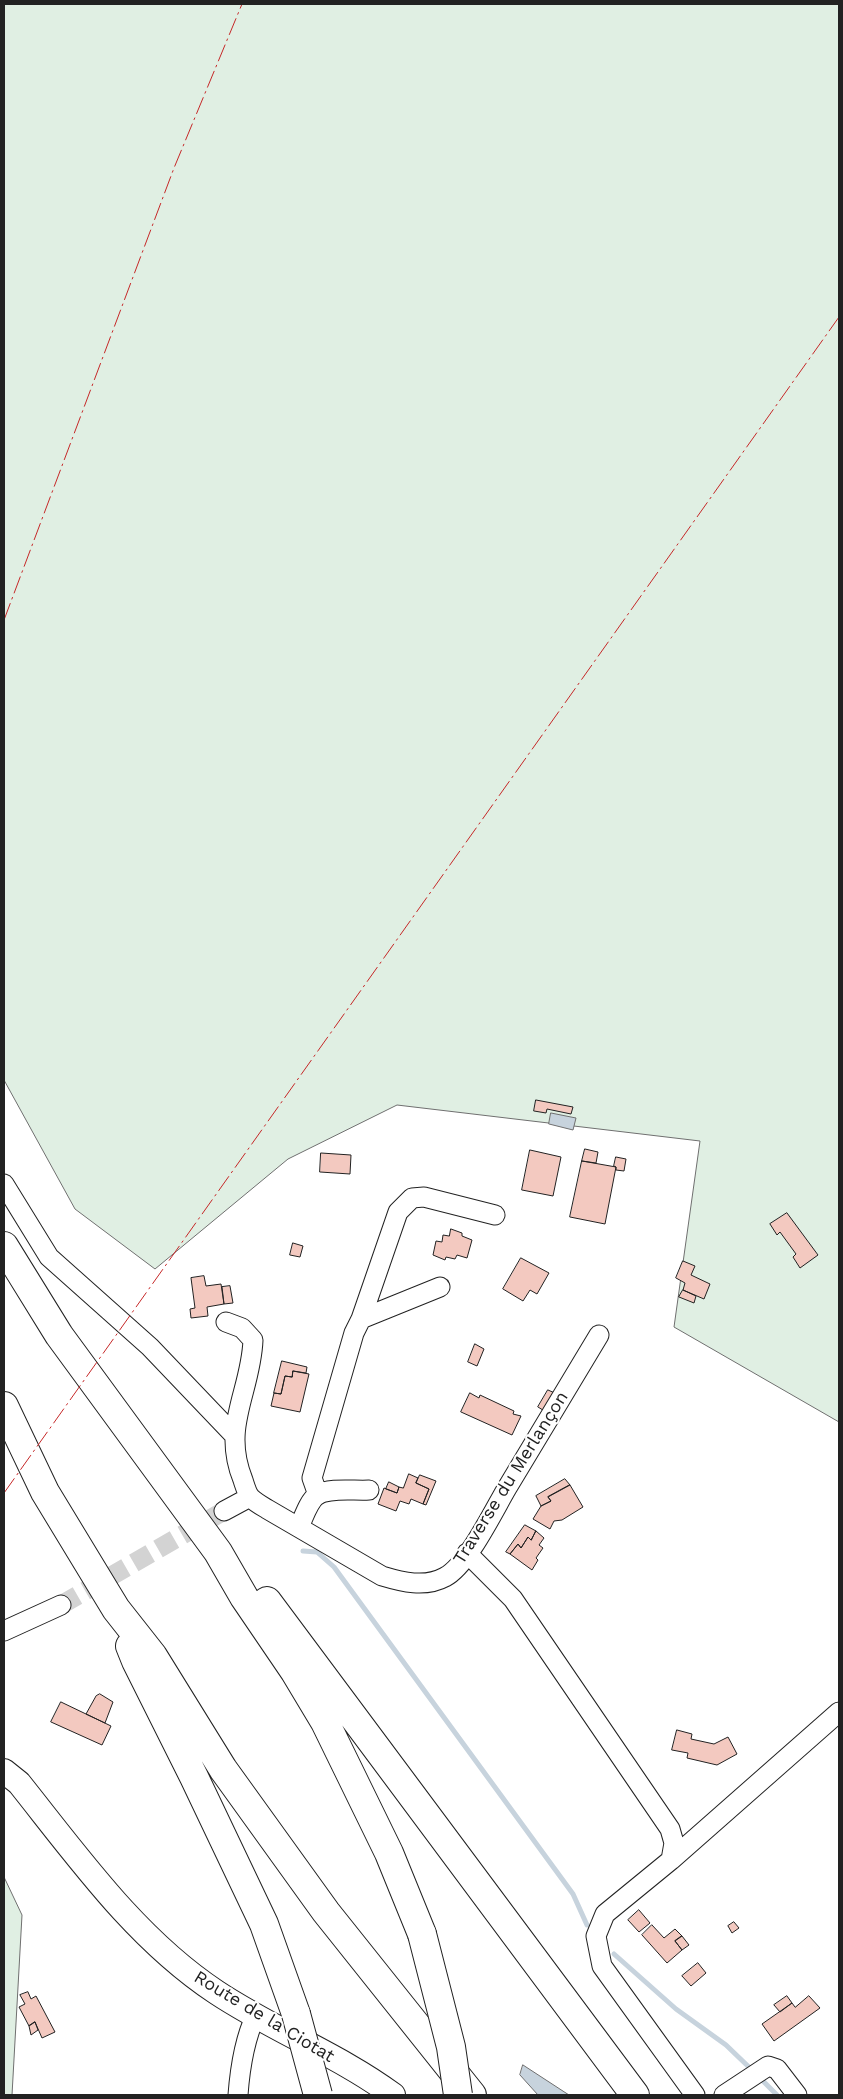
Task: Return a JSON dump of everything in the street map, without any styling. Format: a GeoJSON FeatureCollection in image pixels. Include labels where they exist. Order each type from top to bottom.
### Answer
{"type":"FeatureCollection","features":[{"type":"Feature","properties":{"kind":"highway"},"geometry":{"type":"LineString","coordinates":[[4,1246],[60,1335],[218,1552],[244,1597],[325,1722],[389,1853],[422,1934],[451,2047],[458,2095]]}},
{"type":"Feature","properties":{"kind":"highway"},"geometry":{"type":"LineString","coordinates":[[4,1406],[45,1492],[116,1609],[153,1656],[223,1769],[326,1912],[472,2095]]}},
{"type":"Feature","properties":{"kind":"highway"},"geometry":{"type":"LineString","coordinates":[[218,1552],[257,1588],[634,2095]]}},
{"type":"Feature","properties":{"kind":"highway"},"geometry":{"type":"LineString","coordinates":[[116,1609],[136,1661],[264,1924],[296,2014],[318,2095]]}},
{"type":"Feature","properties":{"kind":"main road","name":"Route de la Ciotat"},"geometry":{"type":"LineString","coordinates":[[4,1771],[19,1783],[102,1887],[170,1957],[216,1992],[336,2060],[393,2095]]}},
{"type":"Feature","properties":{"kind":"street"},"geometry":{"type":"LineString","coordinates":[[4,1184],[49,1256],[150,1347],[234,1435]]}},
{"type":"Feature","properties":{"kind":"street"},"geometry":{"type":"LineString","coordinates":[[318,1495],[312,1478],[354,1333],[361,1319],[398,1212],[412,1198],[424,1197],[495,1215]]}},
{"type":"Feature","properties":{"kind":"street"},"geometry":{"type":"LineString","coordinates":[[361,1319],[440,1287]]}},
{"type":"Feature","properties":{"kind":"street"},"geometry":{"type":"LineString","coordinates":[[224,1512],[250,1497],[238,1468],[234,1435],[240,1400],[252,1357],[253,1340],[242,1328],[226,1322]]}},
{"type":"Feature","properties":{"kind":"street","name":"Traverse du Merlançon"},"geometry":{"type":"LineString","coordinates":[[250,1497],[267,1509],[382,1576],[401,1582],[416,1583],[444,1578],[457,1569],[599,1335]]}},
{"type":"Feature","properties":{"kind":"street"},"geometry":{"type":"LineString","coordinates":[[299,1526],[310,1503],[318,1495],[336,1491],[369,1490]]}},
{"type":"Feature","properties":{"kind":"street"},"geometry":{"type":"LineString","coordinates":[[467,1553],[513,1599],[670,1829],[674,1843],[671,1860]]}},
{"type":"Feature","properties":{"kind":"street"},"geometry":{"type":"LineString","coordinates":[[4,1631],[61,1605]]}},
{"type":"Feature","properties":{"kind":"street"},"geometry":{"type":"LineString","coordinates":[[695,2095],[602,1966],[596,1936],[605,1914],[671,1860],[839,1712]]}},
{"type":"Feature","properties":{"kind":"street"},"geometry":{"type":"LineString","coordinates":[[238,2095],[240,2071],[251,2026],[256,2015]]}},
{"type":"Feature","properties":{"kind":"street"},"geometry":{"type":"LineString","coordinates":[[724,2095],[768,2066],[777,2069],[797,2095]]}},
{"type":"Feature","properties":{"kind":"green space"},"geometry":{"type":"Polygon","coordinates":[[[4,4],[839,4],[839,1422],[674,1327],[700,1141],[397,1105],[288,1159],[155,1269],[75,1209],[4,1080],[4,4]]]}},
{"type":"Feature","properties":{"kind":"green space"},"geometry":{"type":"Polygon","coordinates":[[[4,1877],[22,1915],[12,2095],[4,2095],[4,1877]]]}},
{"type":"Feature","properties":{"kind":"shaded area"},"geometry":{"type":"Polygon","coordinates":[[[551,1113],[576,1118],[573,1130],[549,1124],[551,1113]]]}},
{"type":"Feature","properties":{"kind":"shaded area"},"geometry":{"type":"Polygon","coordinates":[[[523,2065],[569,2095],[538,2095],[520,2075],[523,2065]]]}},
{"type":"Feature","properties":{"kind":"building"},"geometry":{"type":"Polygon","coordinates":[[[536,1100],[573,1107],[571,1114],[547,1109],[546,1113],[534,1111],[536,1100]]]}},
{"type":"Feature","properties":{"kind":"building"},"geometry":{"type":"Polygon","coordinates":[[[585,1149],[598,1152],[596,1163],[582,1161],[585,1149]]]}},
{"type":"Feature","properties":{"kind":"building"},"geometry":{"type":"Polygon","coordinates":[[[530,1150],[561,1157],[553,1196],[522,1190],[530,1150]]]}},
{"type":"Feature","properties":{"kind":"building"},"geometry":{"type":"Polygon","coordinates":[[[321,1153],[351,1155],[350,1174],[320,1172],[321,1153]]]}},
{"type":"Feature","properties":{"kind":"building"},"geometry":{"type":"Polygon","coordinates":[[[616,1157],[626,1159],[624,1171],[616,1170],[614,1166],[616,1157]]]}},
{"type":"Feature","properties":{"kind":"building"},"geometry":{"type":"Polygon","coordinates":[[[582,1161],[616,1167],[605,1224],[570,1217],[582,1161]]]}},
{"type":"Feature","properties":{"kind":"building"},"geometry":{"type":"Polygon","coordinates":[[[787,1213],[818,1255],[800,1268],[793,1257],[796,1254],[780,1232],[777,1235],[770,1224],[787,1213]]]}},
{"type":"Feature","properties":{"kind":"building"},"geometry":{"type":"Polygon","coordinates":[[[451,1229],[462,1233],[462,1236],[472,1240],[467,1258],[457,1255],[455,1259],[446,1257],[445,1260],[433,1255],[436,1241],[442,1242],[443,1235],[449,1236],[451,1229]]]}},
{"type":"Feature","properties":{"kind":"building"},"geometry":{"type":"Polygon","coordinates":[[[293,1243],[303,1246],[300,1257],[290,1255],[293,1243]]]}},
{"type":"Feature","properties":{"kind":"building"},"geometry":{"type":"Polygon","coordinates":[[[521,1258],[549,1273],[537,1294],[530,1290],[523,1301],[503,1289],[521,1258]]]}},
{"type":"Feature","properties":{"kind":"building"},"geometry":{"type":"Polygon","coordinates":[[[683,1261],[695,1266],[691,1275],[710,1284],[704,1299],[683,1290],[685,1283],[676,1278],[683,1261]]]}},
{"type":"Feature","properties":{"kind":"building"},"geometry":{"type":"Polygon","coordinates":[[[204,1276],[206,1286],[221,1284],[224,1304],[207,1307],[208,1316],[191,1318],[190,1309],[195,1308],[191,1278],[204,1276]]]}},
{"type":"Feature","properties":{"kind":"building"},"geometry":{"type":"Polygon","coordinates":[[[230,1286],[233,1303],[224,1304],[222,1287],[230,1286]]]}},
{"type":"Feature","properties":{"kind":"building"},"geometry":{"type":"Polygon","coordinates":[[[683,1290],[696,1296],[694,1303],[679,1297],[683,1290]]]}},
{"type":"Feature","properties":{"kind":"building"},"geometry":{"type":"Polygon","coordinates":[[[475,1344],[484,1349],[477,1366],[468,1362],[475,1344]]]}},
{"type":"Feature","properties":{"kind":"building"},"geometry":{"type":"Polygon","coordinates":[[[282,1361],[307,1367],[306,1373],[293,1371],[292,1377],[285,1376],[281,1394],[274,1393],[282,1361]]]}},
{"type":"Feature","properties":{"kind":"building"},"geometry":{"type":"Polygon","coordinates":[[[293,1371],[309,1374],[300,1412],[271,1406],[274,1393],[281,1394],[285,1376],[292,1377],[293,1371]]]}},
{"type":"Feature","properties":{"kind":"building"},"geometry":{"type":"Polygon","coordinates":[[[548,1390],[557,1394],[546,1412],[538,1407],[548,1390]]]}},
{"type":"Feature","properties":{"kind":"building"},"geometry":{"type":"Polygon","coordinates":[[[470,1393],[479,1398],[480,1395],[514,1411],[513,1414],[521,1416],[512,1435],[461,1412],[470,1393]]]}},
{"type":"Feature","properties":{"kind":"building"},"geometry":{"type":"Polygon","coordinates":[[[409,1474],[418,1478],[416,1483],[429,1489],[423,1504],[411,1499],[409,1504],[400,1501],[396,1511],[378,1504],[384,1488],[397,1493],[399,1487],[403,1488],[409,1474]]]}},
{"type":"Feature","properties":{"kind":"building"},"geometry":{"type":"Polygon","coordinates":[[[420,1475],[436,1481],[426,1505],[423,1504],[429,1489],[416,1483],[420,1475]]]}},
{"type":"Feature","properties":{"kind":"building"},"geometry":{"type":"Polygon","coordinates":[[[565,1479],[570,1485],[548,1497],[551,1501],[541,1506],[536,1496],[565,1479]]]}},
{"type":"Feature","properties":{"kind":"building"},"geometry":{"type":"Polygon","coordinates":[[[389,1482],[399,1487],[397,1493],[386,1489],[389,1482]]]}},
{"type":"Feature","properties":{"kind":"building"},"geometry":{"type":"Polygon","coordinates":[[[570,1485],[583,1507],[562,1520],[554,1521],[550,1529],[533,1519],[541,1506],[551,1501],[548,1497],[570,1485]]]}},
{"type":"Feature","properties":{"kind":"building"},"geometry":{"type":"Polygon","coordinates":[[[525,1525],[536,1531],[531,1540],[528,1537],[521,1548],[518,1544],[510,1554],[506,1552],[525,1525]]]}},
{"type":"Feature","properties":{"kind":"building"},"geometry":{"type":"Polygon","coordinates":[[[536,1531],[544,1538],[539,1545],[543,1548],[536,1558],[538,1560],[532,1570],[510,1554],[518,1544],[521,1548],[528,1537],[531,1540],[536,1531]]]}},
{"type":"Feature","properties":{"kind":"building"},"geometry":{"type":"Polygon","coordinates":[[[100,1694],[113,1702],[105,1723],[86,1714],[96,1696],[100,1694]]]}},
{"type":"Feature","properties":{"kind":"building"},"geometry":{"type":"Polygon","coordinates":[[[61,1702],[111,1726],[102,1745],[51,1722],[61,1702]]]}},
{"type":"Feature","properties":{"kind":"building"},"geometry":{"type":"Polygon","coordinates":[[[677,1730],[692,1734],[691,1739],[714,1744],[728,1737],[737,1754],[717,1765],[687,1758],[688,1753],[672,1750],[677,1730]]]}},
{"type":"Feature","properties":{"kind":"building"},"geometry":{"type":"Polygon","coordinates":[[[639,1910],[650,1923],[639,1932],[628,1920],[639,1910]]]}},
{"type":"Feature","properties":{"kind":"building"},"geometry":{"type":"Polygon","coordinates":[[[734,1922],[739,1928],[732,1933],[728,1926],[734,1922]]]}},
{"type":"Feature","properties":{"kind":"building"},"geometry":{"type":"Polygon","coordinates":[[[652,1925],[664,1938],[675,1929],[682,1936],[675,1941],[682,1950],[667,1963],[642,1935],[652,1925]]]}},
{"type":"Feature","properties":{"kind":"building"},"geometry":{"type":"Polygon","coordinates":[[[682,1936],[689,1945],[682,1950],[675,1941],[682,1936]]]}},
{"type":"Feature","properties":{"kind":"building"},"geometry":{"type":"Polygon","coordinates":[[[698,1963],[706,1973],[691,1986],[682,1976],[698,1963]]]}},
{"type":"Feature","properties":{"kind":"building"},"geometry":{"type":"Polygon","coordinates":[[[28,1992],[31,1999],[36,1996],[55,2032],[42,2038],[35,2022],[29,2026],[19,2007],[25,2004],[20,1995],[28,1992]]]}},
{"type":"Feature","properties":{"kind":"building"},"geometry":{"type":"Polygon","coordinates":[[[787,1996],[792,2003],[780,2012],[774,2005],[787,1996]]]}},
{"type":"Feature","properties":{"kind":"building"},"geometry":{"type":"Polygon","coordinates":[[[809,1996],[820,2008],[774,2041],[762,2024],[792,2003],[795,2007],[809,1996]]]}},
{"type":"Feature","properties":{"kind":"building"},"geometry":{"type":"Polygon","coordinates":[[[35,2022],[38,2030],[31,2035],[29,2026],[35,2022]]]}},
{"type":"Feature","properties":{"kind":"waterway"},"geometry":{"type":"LineString","coordinates":[[303,1551],[317,1552],[334,1567],[573,1894],[587,1925]]}},
{"type":"Feature","properties":{"kind":"waterway"},"geometry":{"type":"LineString","coordinates":[[614,1954],[676,2009],[726,2045],[753,2071]]}},
{"type":"Feature","properties":{"kind":"waterway"},"geometry":{"type":"LineString","coordinates":[[759,2077],[777,2095]]}},
{"type":"Feature","properties":{"kind":"tunnel"},"geometry":{"type":"LineString","coordinates":[[61,1605],[224,1511]]}},
{"type":"Feature","properties":{"kind":"power"},"geometry":{"type":"LineString","coordinates":[[4,620],[174,168],[242,4]]}},
{"type":"Feature","properties":{"kind":"power"},"geometry":{"type":"LineString","coordinates":[[4,1493],[839,317]]}}]}
